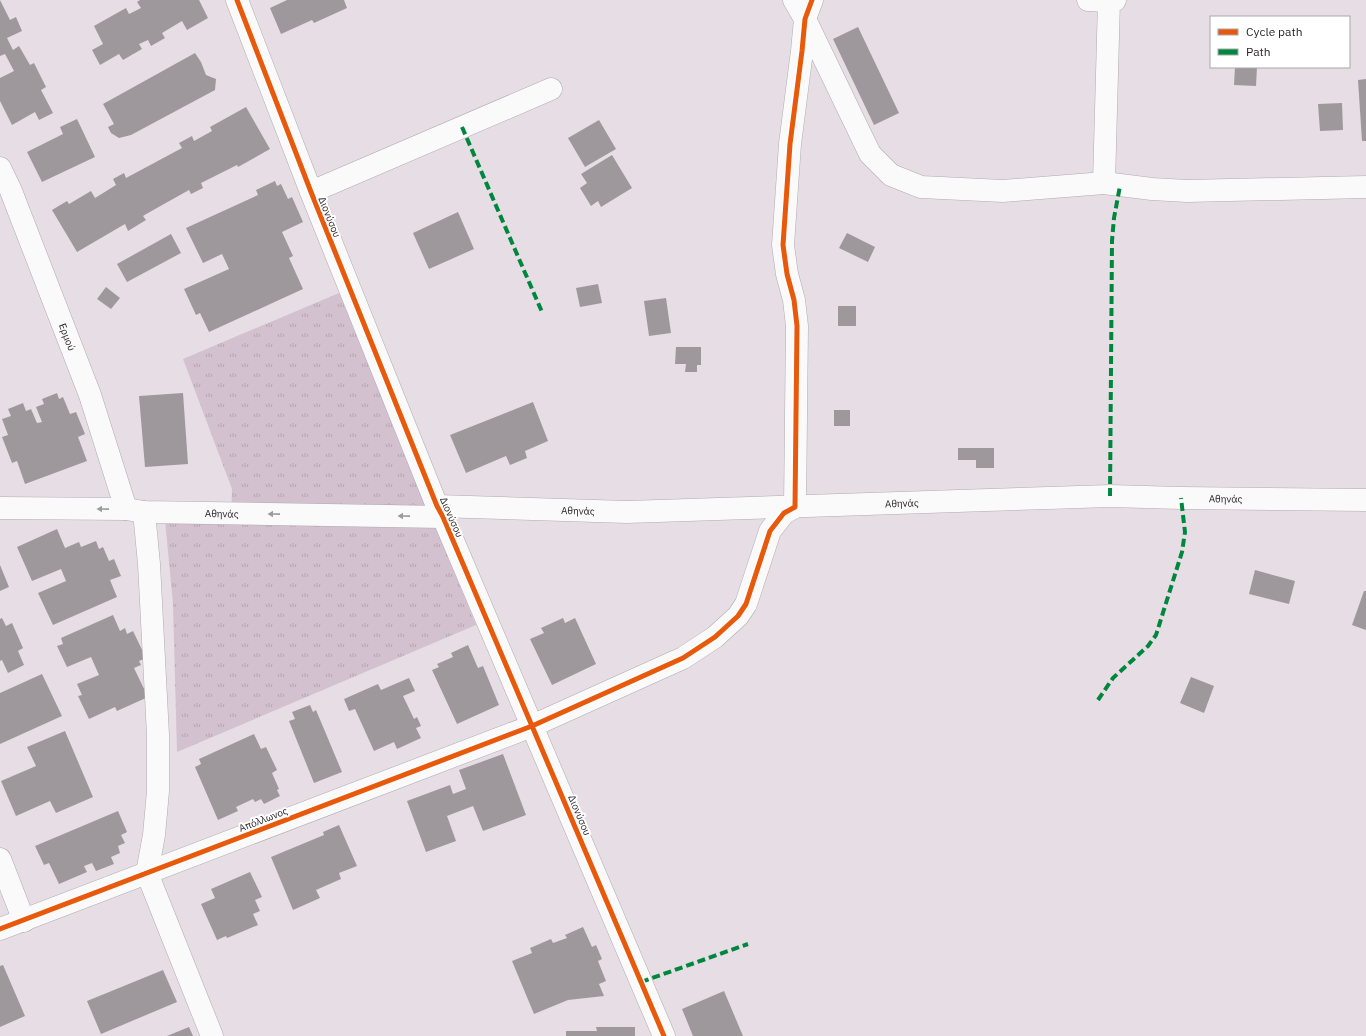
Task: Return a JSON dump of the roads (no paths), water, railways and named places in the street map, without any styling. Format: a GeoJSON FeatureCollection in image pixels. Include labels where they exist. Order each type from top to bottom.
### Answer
{"type":"FeatureCollection","features":[{"type":"Feature","properties":{"kind":"street","name":"Διονύσου"},"geometry":{"type":"LineString","coordinates":[[237,0],[310,192],[440,512],[664,1036]]}},
{"type":"Feature","properties":{"kind":"street"},"geometry":{"type":"LineString","coordinates":[[794,0],[809,9],[870,154],[891,176],[921,187],[1003,192],[1104,183],[1152,189],[1187,191],[1366,187]]}},
{"type":"Feature","properties":{"kind":"street"},"geometry":{"type":"LineString","coordinates":[[1088,0],[1112,1],[1104,183]]}},
{"type":"Feature","properties":{"kind":"street"},"geometry":{"type":"LineString","coordinates":[[794,507],[797,326],[794,300],[783,245],[790,144],[809,9]]}},
{"type":"Feature","properties":{"kind":"street"},"geometry":{"type":"LineString","coordinates":[[310,192],[550,89]]}},
{"type":"Feature","properties":{"kind":"street","name":"Ερμού"},"geometry":{"type":"LineString","coordinates":[[0,168],[11,191],[135,511],[149,564],[158,735],[158,791],[154,835],[146,873]]}},
{"type":"Feature","properties":{"kind":"street","name":"Αθηνάς"},"geometry":{"type":"LineString","coordinates":[[0,508],[135,511],[627,512],[1110,496],[1366,500]]}},
{"type":"Feature","properties":{"kind":"street","name":"Απόλλωνος"},"geometry":{"type":"LineString","coordinates":[[0,929],[532,726],[683,658],[715,637],[738,616],[746,604],[770,531],[784,513],[794,507]]}},
{"type":"Feature","properties":{"kind":"street"},"geometry":{"type":"LineString","coordinates":[[0,859],[24,921]]}},
{"type":"Feature","properties":{"kind":"street"},"geometry":{"type":"LineString","coordinates":[[146,873],[212,1036]]}}]}
